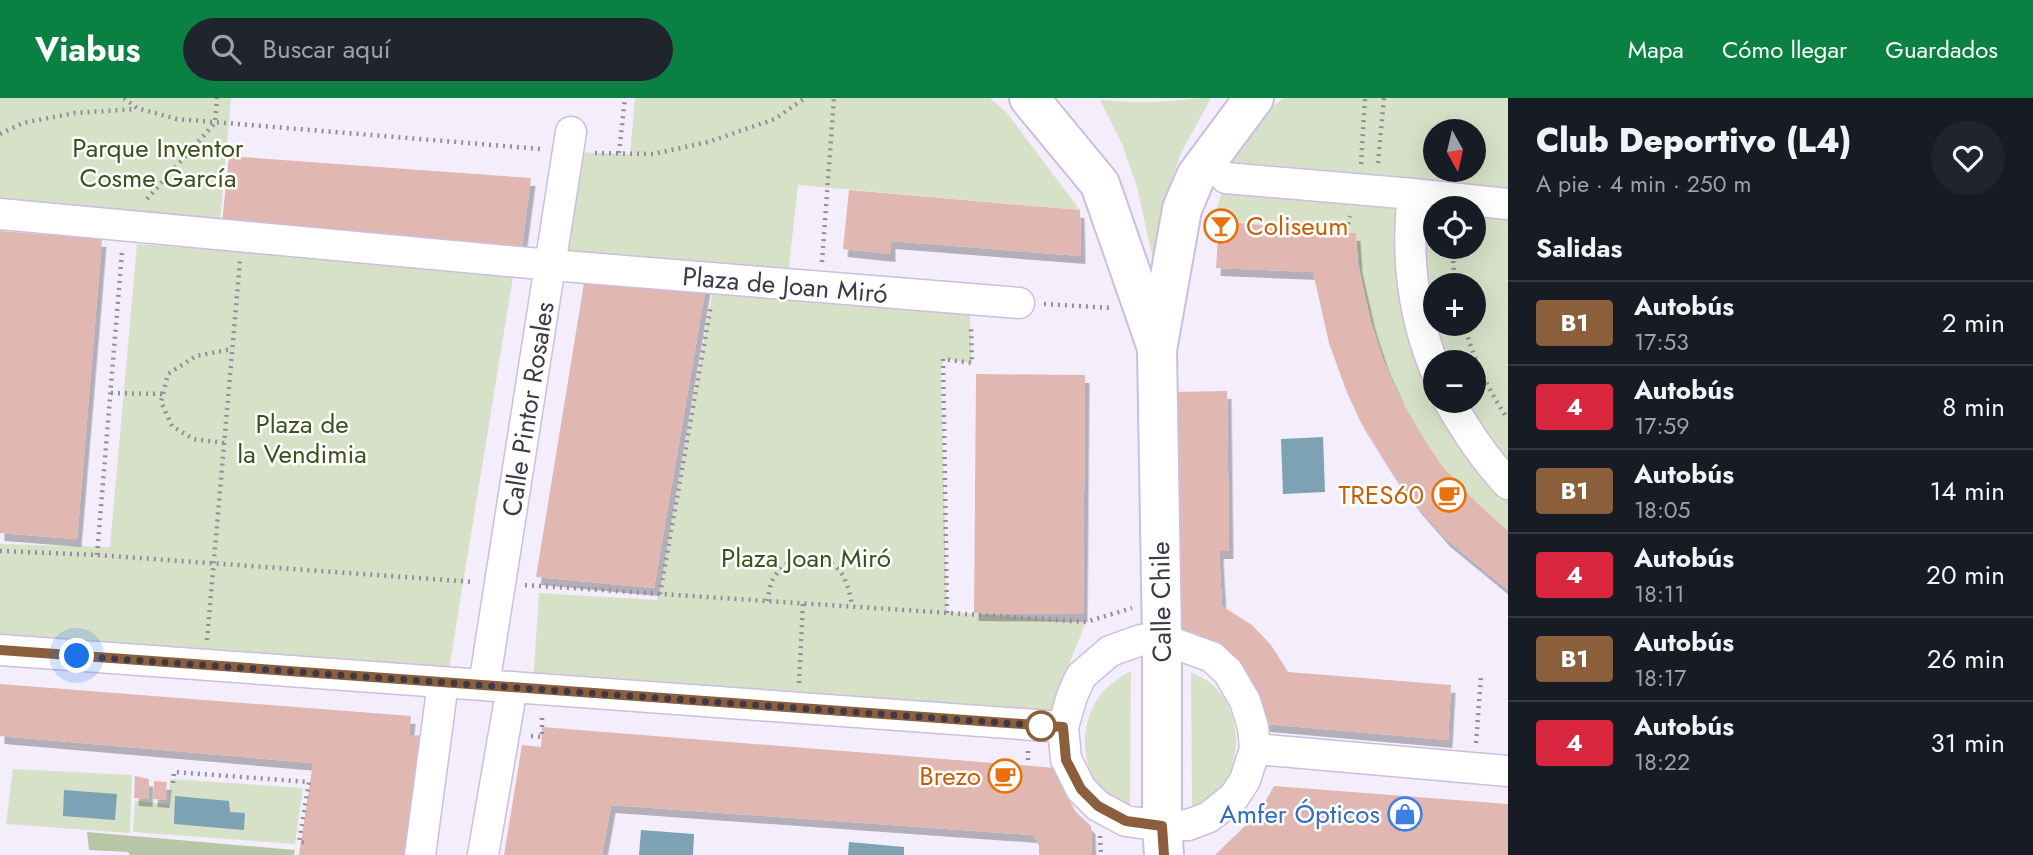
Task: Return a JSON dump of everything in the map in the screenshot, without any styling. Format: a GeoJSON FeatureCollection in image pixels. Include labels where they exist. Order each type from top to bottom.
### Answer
{"type":"FeatureCollection","features":[{"type":"Feature","properties":{"kind":"main road","name":"Calle Chile"},"geometry":{"type":"LineString","coordinates":[[1028,98],[1100,184],[1157,350]]}},
{"type":"Feature","properties":{"kind":"main road","name":"Calle Chile"},"geometry":{"type":"LineString","coordinates":[[1163,841],[1157,350],[1182,209],[1196,176],[1254,98]]}},
{"type":"Feature","properties":{"kind":"street","name":"Calle Pintor Rosales"},"geometry":{"type":"LineString","coordinates":[[484,855],[498,686],[501,583],[570,142]]}},
{"type":"Feature","properties":{"kind":"street"},"geometry":{"type":"LineString","coordinates":[[1226,178],[1508,204]]}},
{"type":"Feature","properties":{"kind":"street"},"geometry":{"type":"LineString","coordinates":[[1413,194],[1409,229],[1411,271],[1417,314],[1429,350]]}},
{"type":"Feature","properties":{"kind":"street"},"geometry":{"type":"LineString","coordinates":[[0,214],[551,265]]}},
{"type":"Feature","properties":{"kind":"street","name":"Plaza de Joan Miró"},"geometry":{"type":"LineString","coordinates":[[551,265],[1019,303]]}},
{"type":"Feature","properties":{"kind":"street"},"geometry":{"type":"LineString","coordinates":[[1456,413],[1491,466],[1508,484]]}},
{"type":"Feature","properties":{"kind":"street"},"geometry":{"type":"LineString","coordinates":[[1162,639],[1212,657],[1228,672],[1245,701],[1253,727],[1255,749],[1244,780],[1234,797],[1209,817],[1188,825],[1163,841],[1098,806],[1081,789],[1066,760],[1063,727],[1081,676],[1110,651],[1141,640],[1162,639]]}},
{"type":"Feature","properties":{"kind":"street"},"geometry":{"type":"LineString","coordinates":[[0,650],[1063,727]]}},
{"type":"Feature","properties":{"kind":"street"},"geometry":{"type":"LineString","coordinates":[[420,855],[443,682]]}},
{"type":"Feature","properties":{"kind":"street"},"geometry":{"type":"LineString","coordinates":[[1255,749],[1508,771]]}},
{"type":"Feature","properties":{"kind":"path"},"geometry":{"type":"LineString","coordinates":[[124,98],[137,108]]}},
{"type":"Feature","properties":{"kind":"path"},"geometry":{"type":"LineString","coordinates":[[97,555],[124,225],[215,123],[217,98]]}},
{"type":"Feature","properties":{"kind":"path"},"geometry":{"type":"LineString","coordinates":[[620,153],[625,98]]}},
{"type":"Feature","properties":{"kind":"path"},"geometry":{"type":"LineString","coordinates":[[0,134],[23,123],[75,113],[137,108],[177,119],[215,123],[570,142],[620,153],[653,154],[708,142],[775,119],[805,98]]}},
{"type":"Feature","properties":{"kind":"path"},"geometry":{"type":"LineString","coordinates":[[820,287],[834,98]]}},
{"type":"Feature","properties":{"kind":"path"},"geometry":{"type":"LineString","coordinates":[[1365,98],[1368,190]]}},
{"type":"Feature","properties":{"kind":"path"},"geometry":{"type":"LineString","coordinates":[[1368,190],[1384,98]]}},
{"type":"Feature","properties":{"kind":"path"},"geometry":{"type":"LineString","coordinates":[[205,665],[242,235]]}},
{"type":"Feature","properties":{"kind":"path"},"geometry":{"type":"LineString","coordinates":[[660,594],[715,279]]}},
{"type":"Feature","properties":{"kind":"path"},"geometry":{"type":"LineString","coordinates":[[947,613],[943,359],[972,363],[970,300]]}},
{"type":"Feature","properties":{"kind":"path"},"geometry":{"type":"LineString","coordinates":[[1019,303],[1143,310]]}},
{"type":"Feature","properties":{"kind":"path"},"geometry":{"type":"LineString","coordinates":[[1467,336],[1483,376],[1508,419]]}},
{"type":"Feature","properties":{"kind":"path"},"geometry":{"type":"LineString","coordinates":[[224,443],[193,439],[172,426],[161,402],[168,374],[196,356],[232,349]]}},
{"type":"Feature","properties":{"kind":"path"},"geometry":{"type":"LineString","coordinates":[[111,393],[163,394]]}},
{"type":"Feature","properties":{"kind":"path"},"geometry":{"type":"LineString","coordinates":[[0,551],[97,555],[1086,622],[1161,599]]}},
{"type":"Feature","properties":{"kind":"path"},"geometry":{"type":"LineString","coordinates":[[767,601],[774,579],[789,561],[814,555],[837,567],[849,588],[852,607]]}},
{"type":"Feature","properties":{"kind":"path"},"geometry":{"type":"LineString","coordinates":[[798,708],[803,603]]}},
{"type":"Feature","properties":{"kind":"path"},"geometry":{"type":"LineString","coordinates":[[1474,768],[1482,676]]}},
{"type":"Feature","properties":{"kind":"path"},"geometry":{"type":"LineString","coordinates":[[173,783],[174,772],[309,782],[299,842],[305,843]]}},
{"type":"Feature","properties":{"kind":"green space","name":"Parque Inventor Cosme García"},"geometry":{"type":"Polygon","coordinates":[[[0,98],[231,98],[219,233],[0,215],[0,98]]]}},
{"type":"Feature","properties":{"kind":"green space","name":"Plaza Joan Miró"},"geometry":{"type":"Polygon","coordinates":[[[635,98],[990,98],[1007,113],[1080,210],[798,185],[787,284],[969,300],[972,363],[943,359],[941,371],[947,612],[1086,622],[1049,714],[533,683],[539,593],[657,600],[715,279],[551,265],[569,152],[630,154],[635,98]]]}},
{"type":"Feature","properties":{"kind":"green space"},"geometry":{"type":"Polygon","coordinates":[[[1211,98],[1180,155],[1167,194],[1154,264],[1137,187],[1122,144],[1100,100],[1149,102],[1211,98]]]}},
{"type":"Feature","properties":{"kind":"green space"},"geometry":{"type":"Polygon","coordinates":[[[1283,98],[1508,98],[1508,531],[1443,467],[1408,415],[1394,386],[1372,326],[1359,264],[1356,233],[1213,220],[1231,165],[1259,118],[1283,98]]]}},
{"type":"Feature","properties":{"kind":"green space","name":"Plaza de la Vendimia"},"geometry":{"type":"Polygon","coordinates":[[[137,244],[514,271],[449,669],[0,636],[0,544],[110,547],[137,244]]]}},
{"type":"Feature","properties":{"kind":"green space"},"geometry":{"type":"Polygon","coordinates":[[[1131,671],[1130,809],[1106,794],[1096,782],[1087,760],[1085,737],[1090,714],[1098,698],[1111,684],[1131,671]]]}},
{"type":"Feature","properties":{"kind":"green space"},"geometry":{"type":"Polygon","coordinates":[[[1191,672],[1219,691],[1228,705],[1236,736],[1232,768],[1225,783],[1213,798],[1192,811],[1191,672]]]}},
{"type":"Feature","properties":{"kind":"green space"},"geometry":{"type":"Polygon","coordinates":[[[13,769],[132,775],[130,833],[6,824],[13,769]]]}},
{"type":"Feature","properties":{"kind":"green space"},"geometry":{"type":"Polygon","coordinates":[[[170,779],[303,788],[295,844],[133,832],[135,801],[169,804],[170,779]]]}},
{"type":"Feature","properties":{"kind":"green space"},"geometry":{"type":"Polygon","coordinates":[[[87,832],[295,850],[294,855],[130,855],[128,852],[89,850],[87,832]]]}},
{"type":"Feature","properties":{"kind":"water"},"geometry":{"type":"Polygon","coordinates":[[[1323,437],[1325,492],[1283,494],[1281,439],[1323,437]]]}},
{"type":"Feature","properties":{"kind":"water"},"geometry":{"type":"Polygon","coordinates":[[[64,790],[117,794],[115,820],[63,816],[64,790]]]}},
{"type":"Feature","properties":{"kind":"water"},"geometry":{"type":"Polygon","coordinates":[[[175,796],[229,801],[230,812],[245,813],[244,830],[174,824],[175,796]]]}},
{"type":"Feature","properties":{"kind":"water"},"geometry":{"type":"Polygon","coordinates":[[[641,830],[694,834],[693,855],[639,855],[641,830]]]}},
{"type":"Feature","properties":{"kind":"water"},"geometry":{"type":"Polygon","coordinates":[[[849,842],[904,847],[904,855],[848,855],[849,842]]]}},
{"type":"Feature","properties":{"kind":"building"},"geometry":{"type":"Polygon","coordinates":[[[229,156],[531,178],[522,246],[222,223],[229,156]]]}},
{"type":"Feature","properties":{"kind":"building"},"geometry":{"type":"Polygon","coordinates":[[[849,190],[1080,210],[1081,256],[891,241],[891,254],[843,249],[849,190]]]}},
{"type":"Feature","properties":{"kind":"building"},"geometry":{"type":"Polygon","coordinates":[[[1219,221],[1356,233],[1358,265],[1371,322],[1384,362],[1401,400],[1442,466],[1508,531],[1508,590],[1446,539],[1391,471],[1360,421],[1329,343],[1313,272],[1216,268],[1219,221]]]}},
{"type":"Feature","properties":{"kind":"building"},"geometry":{"type":"Polygon","coordinates":[[[0,231],[102,239],[77,539],[0,533],[0,231]]]}},
{"type":"Feature","properties":{"kind":"building"},"geometry":{"type":"Polygon","coordinates":[[[586,271],[706,286],[654,588],[536,577],[586,271]]]}},
{"type":"Feature","properties":{"kind":"building"},"geometry":{"type":"Polygon","coordinates":[[[976,374],[1085,375],[1083,614],[974,613],[976,374]]]}},
{"type":"Feature","properties":{"kind":"building"},"geometry":{"type":"Polygon","coordinates":[[[1227,391],[1229,551],[1219,551],[1222,606],[1252,625],[1271,645],[1288,672],[1451,685],[1448,740],[1266,724],[1185,634],[1176,617],[1169,392],[1227,391]]]}},
{"type":"Feature","properties":{"kind":"building"},"geometry":{"type":"Polygon","coordinates":[[[0,684],[411,716],[409,735],[431,736],[412,855],[299,855],[313,763],[0,736],[0,684]]]}},
{"type":"Feature","properties":{"kind":"building"},"geometry":{"type":"Polygon","coordinates":[[[542,727],[1056,768],[1062,789],[1076,812],[1091,826],[1092,855],[1039,855],[1039,845],[1033,835],[611,805],[602,855],[504,855],[522,745],[541,747],[542,727]]]}},
{"type":"Feature","properties":{"kind":"building"},"geometry":{"type":"Polygon","coordinates":[[[135,776],[149,779],[148,799],[134,798],[135,776]]]}},
{"type":"Feature","properties":{"kind":"building"},"geometry":{"type":"Polygon","coordinates":[[[154,781],[167,782],[165,800],[153,799],[154,781]]]}},
{"type":"Feature","properties":{"kind":"building"},"geometry":{"type":"Polygon","coordinates":[[[1274,786],[1508,804],[1508,855],[1215,855],[1251,820],[1274,786]]]}},
{"type":"Feature","properties":{"kind":"bus line","name":"B1"},"geometry":{"type":"LineString","coordinates":[[0,650],[1063,727],[1066,760],[1081,789],[1098,806],[1126,821],[1162,826],[1164,855]]}},
{"type":"Feature","properties":{"kind":"place","name":"Coliseum"},"geometry":{"type":"Point","coordinates":[1221,226]}},
{"type":"Feature","properties":{"kind":"place","name":"TRES60"},"geometry":{"type":"Point","coordinates":[1449,495]}},
{"type":"Feature","properties":{"kind":"place","name":"Brezo"},"geometry":{"type":"Point","coordinates":[1005,776]}},
{"type":"Feature","properties":{"kind":"place","name":"Amfer Ópticos"},"geometry":{"type":"Point","coordinates":[1405,814]}},
{"type":"Feature","properties":{"kind":"route"},"geometry":{"type":"LineString","coordinates":[[77,656],[1046,726],[1041,726]]}}]}
